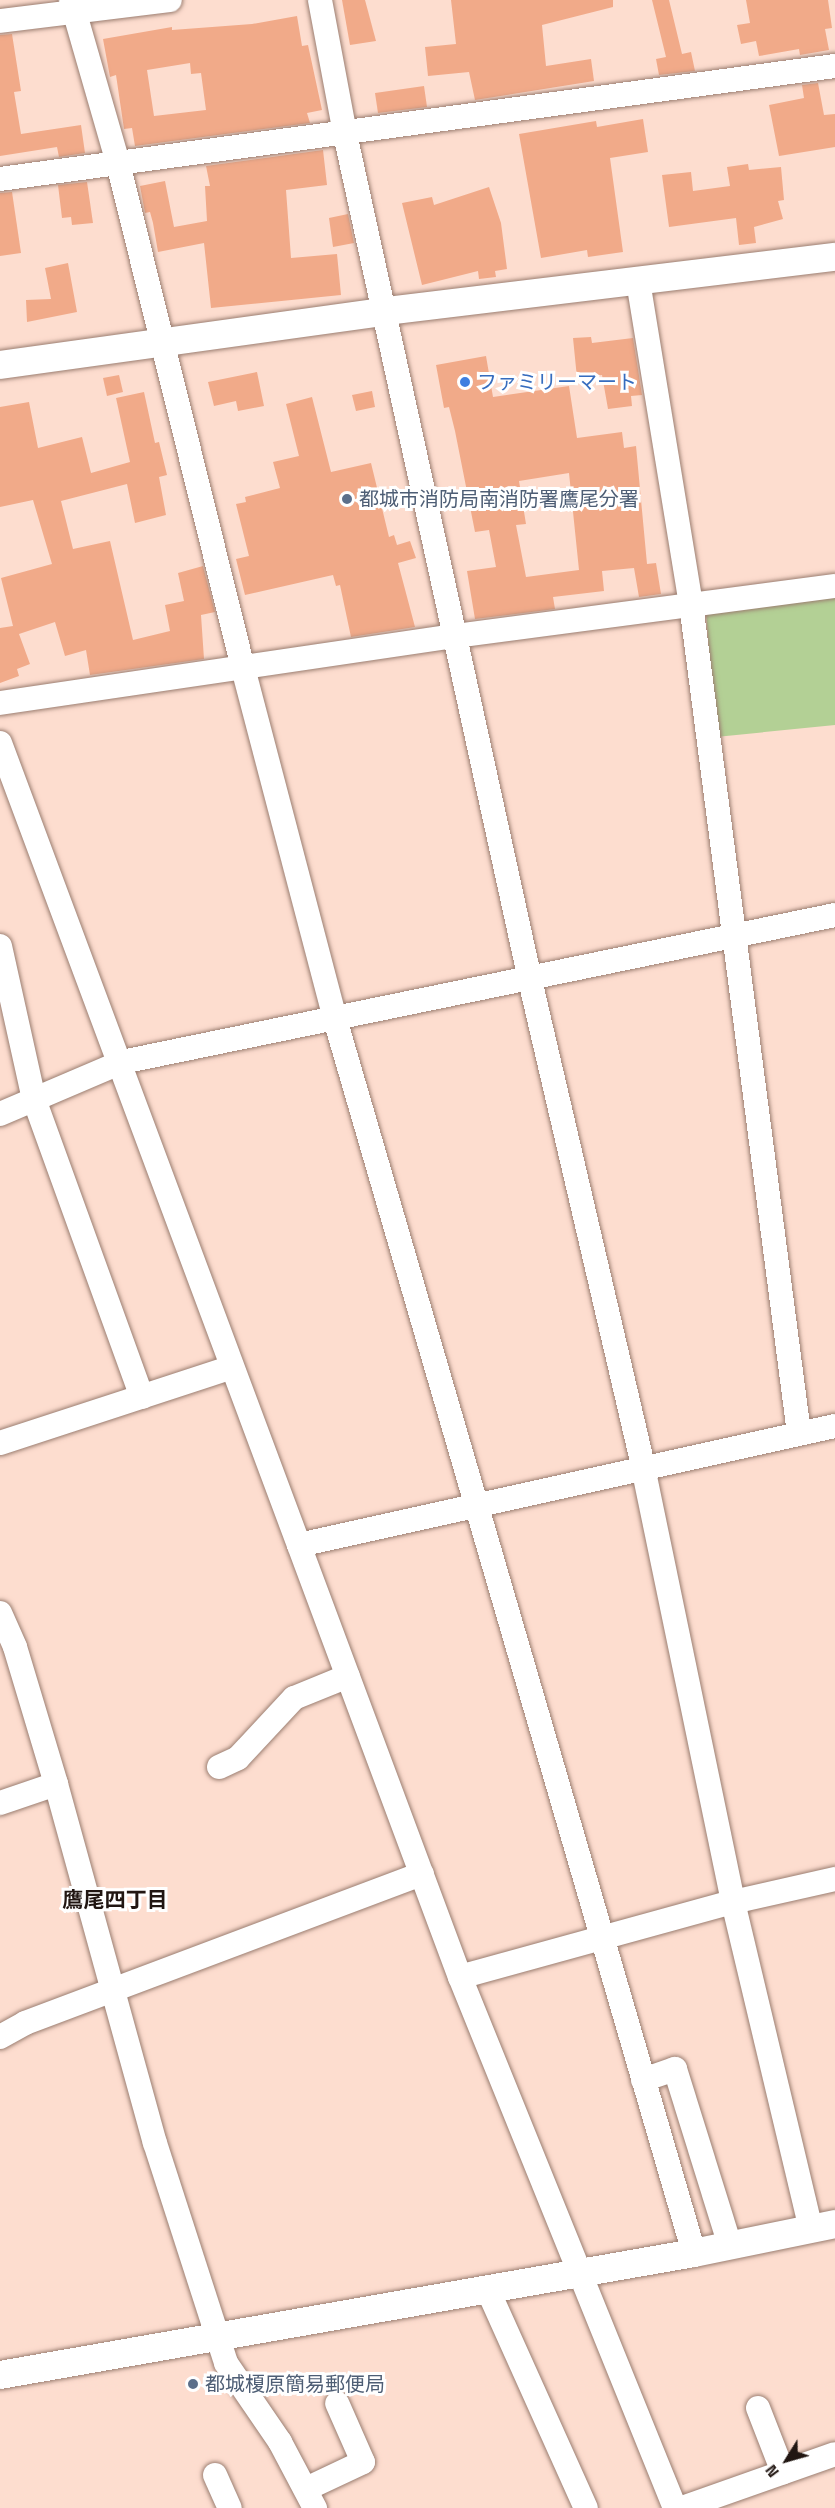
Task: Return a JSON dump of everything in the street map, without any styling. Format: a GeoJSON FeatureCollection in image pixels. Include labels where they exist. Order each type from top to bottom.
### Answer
{"type":"FeatureCollection","features":[{"type":"Feature","properties":{"kind":"street"},"geometry":{"type":"LineString","coordinates":[[0,21],[73,6],[170,0]]}},
{"type":"Feature","properties":{"kind":"street"},"geometry":{"type":"LineString","coordinates":[[0,2375],[694,2253],[823,2227],[733,1902],[643,1467],[530,980],[387,311],[345,134],[320,0]]}},
{"type":"Feature","properties":{"kind":"street"},"geometry":{"type":"LineString","coordinates":[[73,6],[118,163],[243,668],[335,1019],[694,2253]]}},
{"type":"Feature","properties":{"kind":"street"},"geometry":{"type":"LineString","coordinates":[[0,179],[835,66]]}},
{"type":"Feature","properties":{"kind":"street"},"geometry":{"type":"LineString","coordinates":[[0,365],[387,311],[835,257]]}},
{"type":"Feature","properties":{"kind":"street"},"geometry":{"type":"LineString","coordinates":[[638,281],[691,604],[799,1433]]}},
{"type":"Feature","properties":{"kind":"street"},"geometry":{"type":"LineString","coordinates":[[0,703],[455,636],[835,586]]}},
{"type":"Feature","properties":{"kind":"street"},"geometry":{"type":"LineString","coordinates":[[0,743],[122,1062],[232,1367],[460,1977],[675,2508]]}},
{"type":"Feature","properties":{"kind":"street"},"geometry":{"type":"LineString","coordinates":[[0,1114],[122,1062],[735,938],[835,915]]}},
{"type":"Feature","properties":{"kind":"street"},"geometry":{"type":"LineString","coordinates":[[0,946],[3,971],[34,1099],[142,1397]]}},
{"type":"Feature","properties":{"kind":"street"},"geometry":{"type":"LineString","coordinates":[[0,1443],[232,1367]]}},
{"type":"Feature","properties":{"kind":"street"},"geometry":{"type":"LineString","coordinates":[[299,1545],[835,1426]]}},
{"type":"Feature","properties":{"kind":"street"},"geometry":{"type":"LineString","coordinates":[[0,1613],[8,1651],[56,1784],[155,2143],[226,2363],[311,2498],[363,2462],[337,2403]]}},
{"type":"Feature","properties":{"kind":"street"},"geometry":{"type":"LineString","coordinates":[[219,1767],[238,1758],[294,1698],[348,1676]]}},
{"type":"Feature","properties":{"kind":"street"},"geometry":{"type":"LineString","coordinates":[[0,1803],[56,1784]]}},
{"type":"Feature","properties":{"kind":"street"},"geometry":{"type":"LineString","coordinates":[[0,2037],[25,2024],[422,1874]]}},
{"type":"Feature","properties":{"kind":"street"},"geometry":{"type":"LineString","coordinates":[[460,1977],[733,1902],[835,1879]]}},
{"type":"Feature","properties":{"kind":"street"},"geometry":{"type":"LineString","coordinates":[[643,2080],[675,2069],[729,2246]]}},
{"type":"Feature","properties":{"kind":"street"},"geometry":{"type":"LineString","coordinates":[[487,2288],[586,2508]]}},
{"type":"Feature","properties":{"kind":"street"},"geometry":{"type":"LineString","coordinates":[[758,2408],[783,2472]]}},
{"type":"Feature","properties":{"kind":"street"},"geometry":{"type":"LineString","coordinates":[[682,2508],[835,2454]]}},
{"type":"Feature","properties":{"kind":"street"},"geometry":{"type":"LineString","coordinates":[[215,2475],[230,2508]]}},
{"type":"Feature","properties":{"kind":"green space"},"geometry":{"type":"Polygon","coordinates":[[[835,595],[835,725],[716,737],[706,612],[835,595]]]}},
{"type":"Feature","properties":{"kind":"building"},"geometry":{"type":"Polygon","coordinates":[[[342,0],[365,0],[376,41],[350,45],[342,0]]]}},
{"type":"Feature","properties":{"kind":"building"},"geometry":{"type":"Polygon","coordinates":[[[451,0],[613,0],[613,7],[542,25],[546,66],[591,59],[594,81],[475,100],[469,72],[428,76],[425,47],[456,44],[451,0]]]}},
{"type":"Feature","properties":{"kind":"building"},"geometry":{"type":"Polygon","coordinates":[[[652,0],[669,0],[682,54],[691,52],[695,71],[659,75],[656,59],[666,57],[652,0]]]}},
{"type":"Feature","properties":{"kind":"building"},"geometry":{"type":"Polygon","coordinates":[[[746,0],[828,0],[832,28],[825,29],[829,50],[800,55],[799,49],[759,56],[756,41],[741,44],[737,25],[750,23],[746,0]]]}},
{"type":"Feature","properties":{"kind":"building"},"geometry":{"type":"Polygon","coordinates":[[[297,16],[302,46],[308,45],[322,110],[307,113],[310,123],[135,146],[132,128],[124,129],[116,75],[110,77],[103,39],[172,27],[172,30],[252,24],[297,16]],[[190,63],[147,70],[154,116],[206,110],[201,73],[191,74],[190,63]]]}},
{"type":"Feature","properties":{"kind":"building"},"geometry":{"type":"Polygon","coordinates":[[[12,34],[21,91],[14,92],[21,134],[81,125],[85,153],[59,157],[57,147],[0,156],[0,35],[12,34]]]}},
{"type":"Feature","properties":{"kind":"building"},"geometry":{"type":"Polygon","coordinates":[[[818,83],[824,115],[835,114],[835,147],[779,156],[769,105],[804,98],[802,85],[818,83]]]}},
{"type":"Feature","properties":{"kind":"building"},"geometry":{"type":"Polygon","coordinates":[[[424,86],[427,107],[378,113],[375,93],[424,86]]]}},
{"type":"Feature","properties":{"kind":"building"},"geometry":{"type":"Polygon","coordinates":[[[643,119],[648,152],[610,158],[623,252],[588,257],[587,250],[541,258],[519,134],[596,121],[597,127],[643,119]]]}},
{"type":"Feature","properties":{"kind":"building"},"geometry":{"type":"Polygon","coordinates":[[[323,150],[327,185],[286,190],[291,258],[337,254],[341,295],[211,308],[204,243],[158,252],[150,212],[145,213],[140,186],[165,181],[174,227],[207,221],[205,186],[210,186],[206,166],[323,150]]]}},
{"type":"Feature","properties":{"kind":"building"},"geometry":{"type":"Polygon","coordinates":[[[748,164],[749,170],[781,167],[784,200],[778,201],[783,219],[754,227],[756,243],[739,245],[736,218],[669,227],[662,175],[691,172],[693,191],[730,186],[727,167],[748,164]]]}},
{"type":"Feature","properties":{"kind":"building"},"geometry":{"type":"Polygon","coordinates":[[[87,182],[93,223],[72,225],[71,217],[62,218],[58,185],[87,182]]]}},
{"type":"Feature","properties":{"kind":"building"},"geometry":{"type":"Polygon","coordinates":[[[489,187],[501,223],[507,269],[495,271],[496,277],[479,279],[478,271],[422,285],[402,203],[432,197],[434,205],[489,187]]]}},
{"type":"Feature","properties":{"kind":"building"},"geometry":{"type":"Polygon","coordinates":[[[12,192],[21,253],[0,256],[0,193],[12,192]]]}},
{"type":"Feature","properties":{"kind":"building"},"geometry":{"type":"Polygon","coordinates":[[[348,214],[354,243],[333,247],[329,218],[348,214]]]}},
{"type":"Feature","properties":{"kind":"building"},"geometry":{"type":"Polygon","coordinates":[[[68,263],[77,312],[27,322],[26,300],[51,299],[45,268],[68,263]]]}},
{"type":"Feature","properties":{"kind":"building"},"geometry":{"type":"Polygon","coordinates":[[[591,337],[592,343],[633,338],[642,395],[631,396],[632,406],[608,409],[602,375],[577,378],[573,338],[591,337]]]}},
{"type":"Feature","properties":{"kind":"building"},"geometry":{"type":"Polygon","coordinates":[[[486,356],[493,397],[569,386],[577,438],[622,432],[624,448],[636,446],[647,564],[656,563],[661,594],[639,597],[634,568],[602,571],[604,591],[553,597],[555,609],[475,619],[467,571],[496,567],[489,530],[475,532],[455,431],[449,407],[444,408],[436,365],[486,356]],[[569,473],[519,481],[526,524],[516,525],[526,577],[579,570],[569,473]]]}},
{"type":"Feature","properties":{"kind":"building"},"geometry":{"type":"Polygon","coordinates":[[[257,372],[264,406],[238,411],[236,401],[214,406],[208,382],[257,372]]]}},
{"type":"Feature","properties":{"kind":"building"},"geometry":{"type":"Polygon","coordinates":[[[119,375],[123,392],[107,396],[103,378],[119,375]]]}},
{"type":"Feature","properties":{"kind":"building"},"geometry":{"type":"Polygon","coordinates":[[[372,391],[375,407],[356,411],[352,395],[372,391]]]}},
{"type":"Feature","properties":{"kind":"building"},"geometry":{"type":"Polygon","coordinates":[[[144,392],[155,443],[159,442],[167,475],[159,477],[166,515],[135,523],[127,484],[61,501],[73,549],[110,541],[133,640],[170,631],[165,605],[184,601],[178,573],[203,566],[215,612],[201,615],[204,659],[90,675],[86,650],[65,656],[55,622],[19,634],[30,664],[17,669],[19,676],[0,683],[0,628],[13,626],[1,578],[52,564],[33,500],[0,507],[0,407],[29,402],[38,448],[82,437],[91,473],[130,462],[116,398],[144,392]]]}},
{"type":"Feature","properties":{"kind":"building"},"geometry":{"type":"Polygon","coordinates":[[[312,397],[331,472],[371,463],[389,537],[394,535],[397,545],[410,541],[416,558],[398,563],[415,627],[351,637],[340,585],[336,586],[333,575],[245,595],[236,559],[249,556],[236,504],[246,502],[245,497],[280,488],[273,462],[299,456],[286,404],[312,397]]]}},
{"type":"Feature","properties":{"kind":"place","name":"ファミリーマート"},"geometry":{"type":"Point","coordinates":[465,382]}},
{"type":"Feature","properties":{"kind":"place","name":"都城市消防局南消防署鷹尾分署"},"geometry":{"type":"Point","coordinates":[347,499]}},
{"type":"Feature","properties":{"kind":"place","name":"都城榎原簡易郵便局"},"geometry":{"type":"Point","coordinates":[193,2384]}},
{"type":"Feature","properties":{"kind":"district","name":"鷹尾四丁目"},"geometry":{"type":"Point","coordinates":[115,1900]}}]}
